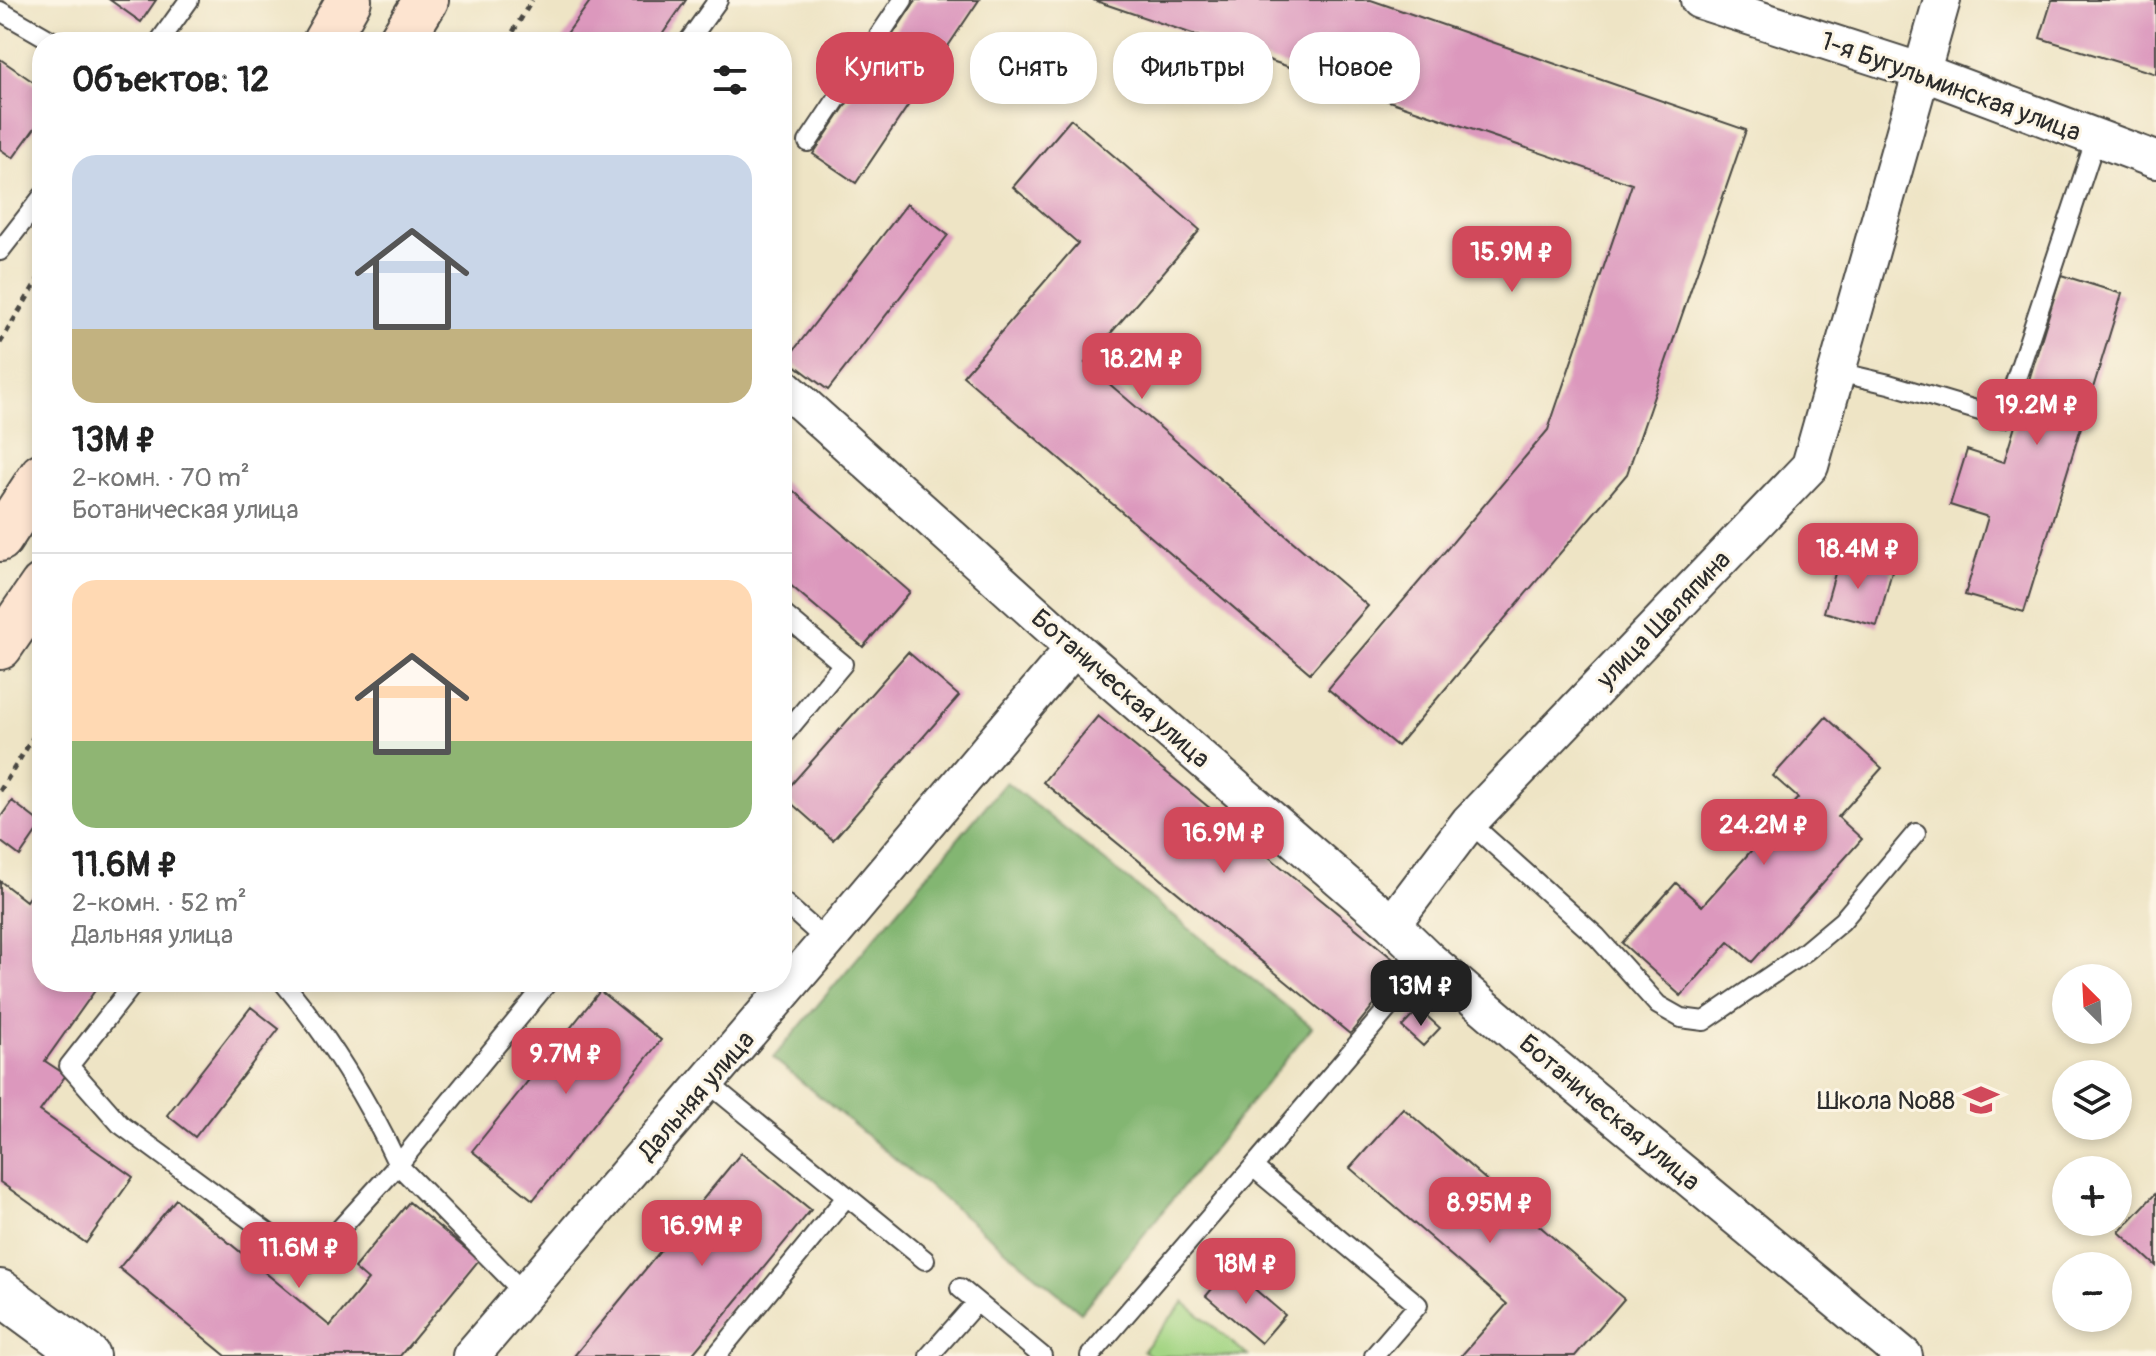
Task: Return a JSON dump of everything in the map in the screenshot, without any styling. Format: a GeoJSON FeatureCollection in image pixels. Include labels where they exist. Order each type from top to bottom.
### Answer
{"type":"FeatureCollection","features":[{"type":"Feature","properties":{"kind":"main road"},"geometry":{"type":"LineString","coordinates":[[331,32],[349,0]]}},
{"type":"Feature","properties":{"kind":"main road"},"geometry":{"type":"LineString","coordinates":[[406,32],[426,0]]}},
{"type":"Feature","properties":{"kind":"main road"},"geometry":{"type":"LineString","coordinates":[[0,539],[32,490]]}},
{"type":"Feature","properties":{"kind":"main road"},"geometry":{"type":"LineString","coordinates":[[0,647],[32,601]]}},
{"type":"Feature","properties":{"kind":"street","name":"1-я Бугульминская улица"},"geometry":{"type":"LineString","coordinates":[[1699,0],[1922,72],[2156,160]]}},
{"type":"Feature","properties":{"kind":"street","name":"улица Шаляпина"},"geometry":{"type":"LineString","coordinates":[[1392,924],[1469,822],[1810,466],[1942,0]]}},
{"type":"Feature","properties":{"kind":"street","name":"Ботаническая улица"},"geometry":{"type":"LineString","coordinates":[[792,394],[1074,648],[1392,924],[1429,960],[1904,1356]]}},
{"type":"Feature","properties":{"kind":"street","name":"Дальняя улица"},"geometry":{"type":"LineString","coordinates":[[792,982],[1074,648]]}},
{"type":"Feature","properties":{"kind":"street","name":"Дальняя улица"},"geometry":{"type":"LineString","coordinates":[[471,1356],[784,992]]}},
{"type":"Feature","properties":{"kind":"street"},"geometry":{"type":"LineString","coordinates":[[0,1292],[66,1350]]}},
{"type":"Feature","properties":{"kind":"lane"},"geometry":{"type":"LineString","coordinates":[[166,32],[189,0]]}},
{"type":"Feature","properties":{"kind":"lane"},"geometry":{"type":"LineString","coordinates":[[695,32],[718,0]]}},
{"type":"Feature","properties":{"kind":"lane"},"geometry":{"type":"LineString","coordinates":[[808,142],[903,0]]}},
{"type":"Feature","properties":{"kind":"lane"},"geometry":{"type":"LineString","coordinates":[[0,11],[37,32]]}},
{"type":"Feature","properties":{"kind":"lane"},"geometry":{"type":"LineString","coordinates":[[1838,372],[2003,418],[2096,138]]}},
{"type":"Feature","properties":{"kind":"lane"},"geometry":{"type":"LineString","coordinates":[[0,251],[32,210]]}},
{"type":"Feature","properties":{"kind":"lane"},"geometry":{"type":"LineString","coordinates":[[792,621],[843,664],[792,725]]}},
{"type":"Feature","properties":{"kind":"lane"},"geometry":{"type":"LineString","coordinates":[[1469,822],[1597,937],[1658,1005],[1681,1018],[1704,1021],[1805,952],[1842,921],[1916,833]]}},
{"type":"Feature","properties":{"kind":"lane"},"geometry":{"type":"LineString","coordinates":[[792,910],[827,941]]}},
{"type":"Feature","properties":{"kind":"lane"},"geometry":{"type":"LineString","coordinates":[[1090,1356],[1429,960]]}},
{"type":"Feature","properties":{"kind":"lane"},"geometry":{"type":"LineString","coordinates":[[127,992],[69,1066],[120,1124],[309,1263],[398,1165],[540,992]]}},
{"type":"Feature","properties":{"kind":"lane"},"geometry":{"type":"LineString","coordinates":[[291,992],[329,1045],[381,1129],[398,1165],[525,1294]]}},
{"type":"Feature","properties":{"kind":"lane"},"geometry":{"type":"LineString","coordinates":[[707,1082],[925,1260]]}},
{"type":"Feature","properties":{"kind":"lane"},"geometry":{"type":"LineString","coordinates":[[1253,1167],[1418,1305],[1374,1356]]}},
{"type":"Feature","properties":{"kind":"lane"},"geometry":{"type":"LineString","coordinates":[[716,1356],[847,1196]]}},
{"type":"Feature","properties":{"kind":"lane"},"geometry":{"type":"LineString","coordinates":[[960,1288],[1042,1356]]}},
{"type":"Feature","properties":{"kind":"lane"},"geometry":{"type":"LineString","coordinates":[[929,1356],[976,1303]]}},
{"type":"Feature","properties":{"kind":"path"},"geometry":{"type":"LineString","coordinates":[[513,32],[532,0]]}},
{"type":"Feature","properties":{"kind":"path"},"geometry":{"type":"LineString","coordinates":[[0,343],[32,290]]}},
{"type":"Feature","properties":{"kind":"path"},"geometry":{"type":"LineString","coordinates":[[0,791],[32,739]]}},
{"type":"Feature","properties":{"kind":"green space"},"geometry":{"type":"Polygon","coordinates":[[[1006,782],[1312,1027],[1081,1312],[773,1058],[1006,782]]]}},
{"type":"Feature","properties":{"kind":"green space"},"geometry":{"type":"Polygon","coordinates":[[[1184,1302],[1248,1356],[1151,1356],[1143,1350],[1184,1302]]]}},
{"type":"Feature","properties":{"kind":"building"},"geometry":{"type":"Polygon","coordinates":[[[110,0],[156,0],[141,22],[110,0]]]}},
{"type":"Feature","properties":{"kind":"building"},"geometry":{"type":"Polygon","coordinates":[[[591,0],[686,0],[664,32],[568,32],[591,0]]]}},
{"type":"Feature","properties":{"kind":"building"},"geometry":{"type":"Polygon","coordinates":[[[916,0],[979,0],[954,37],[954,32],[895,32],[916,0]]]}},
{"type":"Feature","properties":{"kind":"building"},"geometry":{"type":"Polygon","coordinates":[[[1093,0],[1371,0],[1746,130],[1627,474],[1397,746],[1328,689],[1548,430],[1632,184],[1398,104],[1420,104],[1420,32],[1289,32],[1289,67],[1273,61],[1273,32],[1187,32],[1093,0]]]}},
{"type":"Feature","properties":{"kind":"building"},"geometry":{"type":"Polygon","coordinates":[[[2052,0],[2156,0],[2156,74],[2040,38],[2052,0]]]}},
{"type":"Feature","properties":{"kind":"building"},"geometry":{"type":"Polygon","coordinates":[[[0,59],[32,81],[32,132],[13,158],[0,149],[0,59]]]}},
{"type":"Feature","properties":{"kind":"building"},"geometry":{"type":"Polygon","coordinates":[[[846,104],[909,104],[856,183],[813,154],[846,104]]]}},
{"type":"Feature","properties":{"kind":"building"},"geometry":{"type":"Polygon","coordinates":[[[1071,119],[1200,230],[1085,363],[1368,606],[1310,673],[963,376],[1078,243],[1013,187],[1071,119]]]}},
{"type":"Feature","properties":{"kind":"building"},"geometry":{"type":"Polygon","coordinates":[[[907,204],[948,235],[828,390],[792,363],[792,353],[907,204]]]}},
{"type":"Feature","properties":{"kind":"building"},"geometry":{"type":"Polygon","coordinates":[[[2061,275],[2122,294],[2024,612],[1965,595],[1988,517],[1950,505],[1967,450],[2004,462],[2061,275]]]}},
{"type":"Feature","properties":{"kind":"building"},"geometry":{"type":"Polygon","coordinates":[[[792,490],[910,592],[863,647],[792,587],[792,490]]]}},
{"type":"Feature","properties":{"kind":"building"},"geometry":{"type":"Polygon","coordinates":[[[1840,556],[1892,571],[1877,626],[1824,612],[1840,556]]]}},
{"type":"Feature","properties":{"kind":"building"},"geometry":{"type":"Polygon","coordinates":[[[908,652],[959,696],[833,840],[792,804],[792,784],[908,652]]]}},
{"type":"Feature","properties":{"kind":"building"},"geometry":{"type":"Polygon","coordinates":[[[1098,716],[1404,968],[1350,1034],[1043,782],[1098,716]]]}},
{"type":"Feature","properties":{"kind":"building"},"geometry":{"type":"Polygon","coordinates":[[[1826,717],[1882,768],[1838,817],[1862,839],[1752,962],[1729,942],[1681,996],[1622,943],[1676,883],[1702,906],[1798,798],[1773,776],[1826,717]]]}},
{"type":"Feature","properties":{"kind":"building"},"geometry":{"type":"Polygon","coordinates":[[[12,801],[32,816],[32,839],[20,856],[0,841],[0,818],[12,801]]]}},
{"type":"Feature","properties":{"kind":"building"},"geometry":{"type":"Polygon","coordinates":[[[0,881],[26,901],[32,892],[32,992],[94,992],[45,1061],[66,1075],[40,1111],[133,1177],[86,1243],[0,1182],[0,881]]]}},
{"type":"Feature","properties":{"kind":"building"},"geometry":{"type":"Polygon","coordinates":[[[599,992],[661,1040],[533,1200],[472,1151],[599,992]]]}},
{"type":"Feature","properties":{"kind":"building"},"geometry":{"type":"Polygon","coordinates":[[[251,1007],[279,1029],[195,1137],[167,1115],[251,1007]]]}},
{"type":"Feature","properties":{"kind":"building"},"geometry":{"type":"Polygon","coordinates":[[[1419,1009],[1440,1028],[1423,1046],[1402,1027],[1419,1009]]]}},
{"type":"Feature","properties":{"kind":"building"},"geometry":{"type":"Polygon","coordinates":[[[1403,1108],[1624,1299],[1575,1356],[1461,1356],[1507,1304],[1350,1168],[1403,1108]]]}},
{"type":"Feature","properties":{"kind":"building"},"geometry":{"type":"Polygon","coordinates":[[[741,1153],[811,1210],[720,1321],[691,1356],[574,1356],[741,1153]]]}},
{"type":"Feature","properties":{"kind":"building"},"geometry":{"type":"Polygon","coordinates":[[[2156,1193],[2156,1266],[2123,1236],[2132,1236],[2132,1218],[2156,1193]]]}},
{"type":"Feature","properties":{"kind":"building"},"geometry":{"type":"Polygon","coordinates":[[[176,1199],[330,1326],[368,1280],[354,1268],[409,1202],[479,1260],[400,1356],[226,1356],[119,1268],[176,1199]]]}},
{"type":"Feature","properties":{"kind":"building"},"geometry":{"type":"Polygon","coordinates":[[[1230,1268],[1285,1315],[1261,1343],[1206,1296],[1230,1268]]]}},
{"type":"Feature","properties":{"kind":"place","name":"Школа №88"},"geometry":{"type":"Point","coordinates":[1981,1100]}}]}
